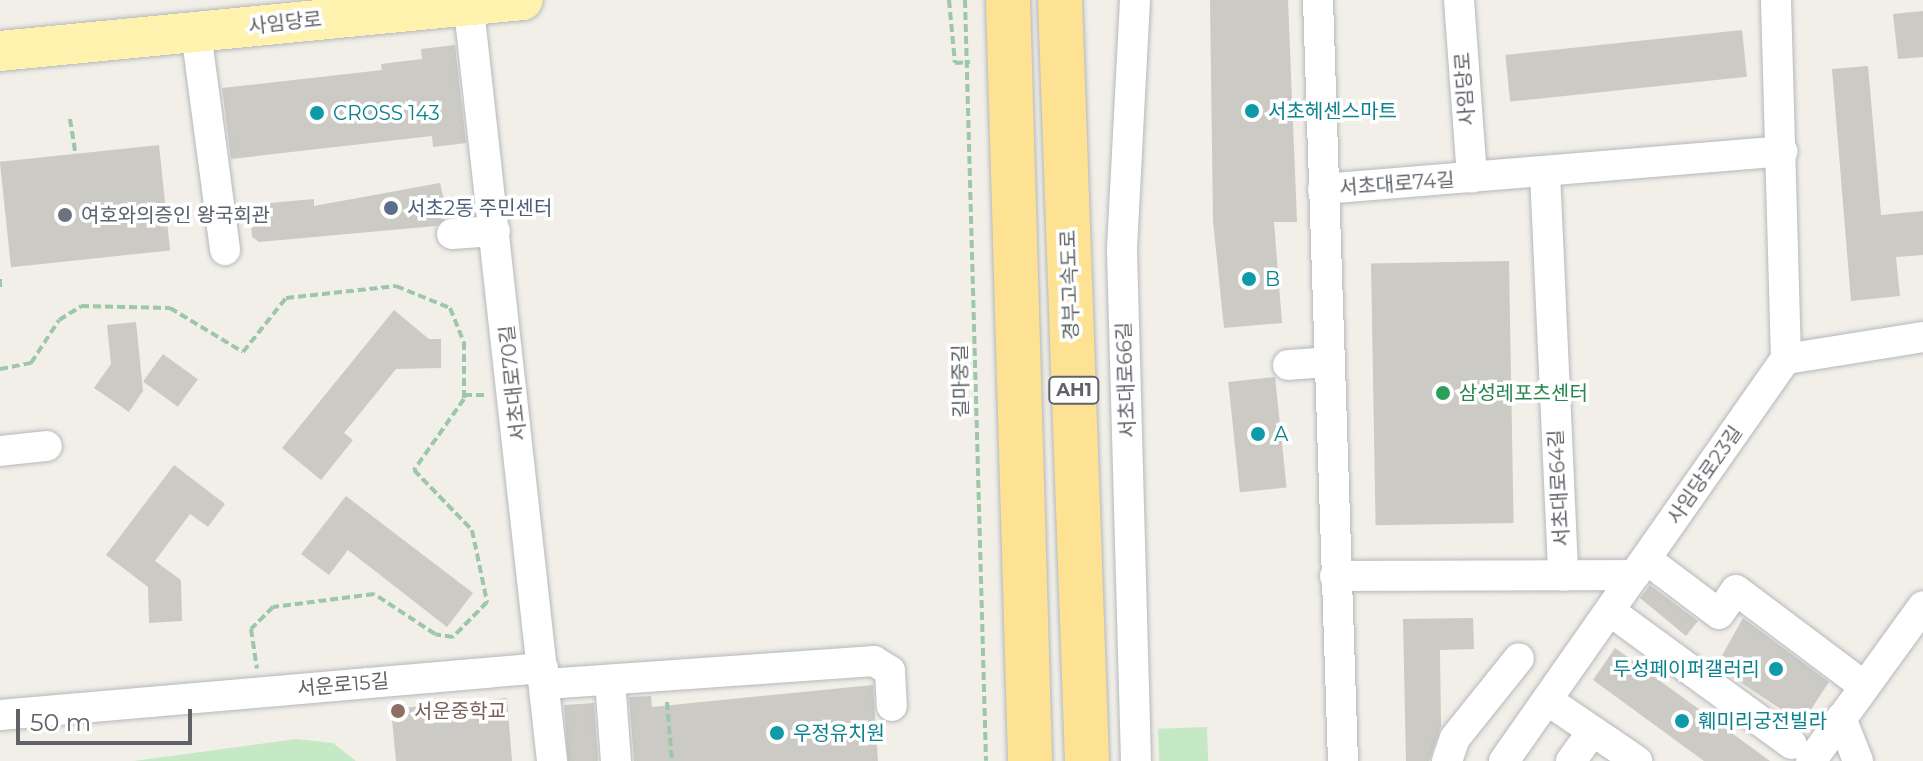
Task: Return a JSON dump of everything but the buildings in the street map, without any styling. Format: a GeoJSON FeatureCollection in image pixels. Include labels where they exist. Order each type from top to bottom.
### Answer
{"type":"FeatureCollection","features":[{"type":"Feature","properties":{"kind":"highway","name":"경부고속도로"},"geometry":{"type":"LineString","coordinates":[[1061,10],[1087,761]]}},
{"type":"Feature","properties":{"kind":"highway","name":"AH1"},"geometry":{"type":"LineString","coordinates":[[1008,11],[1030,761]]}},
{"type":"Feature","properties":{"kind":"main road","name":"사임당로"},"geometry":{"type":"LineString","coordinates":[[0,51],[468,2],[523,0]]}},
{"type":"Feature","properties":{"kind":"street","name":"서초대로66길"},"geometry":{"type":"LineString","coordinates":[[1135,0],[1122,251],[1136,761]]}},
{"type":"Feature","properties":{"kind":"street"},"geometry":{"type":"LineString","coordinates":[[1318,0],[1343,761]]}},
{"type":"Feature","properties":{"kind":"street","name":"사임당로"},"geometry":{"type":"LineString","coordinates":[[1459,0],[1472,178]]}},
{"type":"Feature","properties":{"kind":"street"},"geometry":{"type":"LineString","coordinates":[[1776,0],[1786,359],[1923,337]]}},
{"type":"Feature","properties":{"kind":"street","name":"서초대로70길"},"geometry":{"type":"LineString","coordinates":[[468,2],[552,761]]}},
{"type":"Feature","properties":{"kind":"street"},"geometry":{"type":"LineString","coordinates":[[196,32],[225,250]]}},
{"type":"Feature","properties":{"kind":"street"},"geometry":{"type":"LineString","coordinates":[[1472,178],[1782,151]]}},
{"type":"Feature","properties":{"kind":"street","name":"서초대로64길"},"geometry":{"type":"LineString","coordinates":[[1335,576],[1563,576],[1545,173]]}},
{"type":"Feature","properties":{"kind":"street","name":"서초대로74길"},"geometry":{"type":"LineString","coordinates":[[1323,189],[1472,178]]}},
{"type":"Feature","properties":{"kind":"street"},"geometry":{"type":"LineString","coordinates":[[452,234],[495,231]]}},
{"type":"Feature","properties":{"kind":"street","name":"사임당로23길"},"geometry":{"type":"LineString","coordinates":[[1504,761],[1786,359]]}},
{"type":"Feature","properties":{"kind":"street"},"geometry":{"type":"LineString","coordinates":[[1288,365],[1329,362]]}},
{"type":"Feature","properties":{"kind":"street"},"geometry":{"type":"LineString","coordinates":[[0,451],[47,446]]}},
{"type":"Feature","properties":{"kind":"street"},"geometry":{"type":"LineString","coordinates":[[1563,576],[1640,567],[1719,614],[1736,590],[1864,686]]}},
{"type":"Feature","properties":{"kind":"street"},"geometry":{"type":"LineString","coordinates":[[1610,611],[1801,753],[1841,718],[1923,606]]}},
{"type":"Feature","properties":{"kind":"street"},"geometry":{"type":"LineString","coordinates":[[1447,761],[1455,738],[1519,658]]}},
{"type":"Feature","properties":{"kind":"street","name":"서운로15길"},"geometry":{"type":"LineString","coordinates":[[0,715],[544,676],[610,680],[883,662],[890,671],[892,706]]}},
{"type":"Feature","properties":{"kind":"street"},"geometry":{"type":"LineString","coordinates":[[610,680],[616,761]]}},
{"type":"Feature","properties":{"kind":"street"},"geometry":{"type":"LineString","coordinates":[[1547,700],[1637,761]]}},
{"type":"Feature","properties":{"kind":"street"},"geometry":{"type":"LineString","coordinates":[[1841,718],[1858,761]]}},
{"type":"Feature","properties":{"kind":"street"},"geometry":{"type":"LineString","coordinates":[[1571,761],[1593,731]]}},
{"type":"Feature","properties":{"kind":"path"},"geometry":{"type":"LineString","coordinates":[[949,0],[955,63],[970,62]]}},
{"type":"Feature","properties":{"kind":"path","name":"길마중길"},"geometry":{"type":"LineString","coordinates":[[965,0],[970,62],[986,761]]}},
{"type":"Feature","properties":{"kind":"path"},"geometry":{"type":"LineString","coordinates":[[70,119],[75,152]]}},
{"type":"Feature","properties":{"kind":"path"},"geometry":{"type":"LineString","coordinates":[[0,279],[0,289]]}},
{"type":"Feature","properties":{"kind":"path"},"geometry":{"type":"LineString","coordinates":[[0,369],[31,363],[71,308],[170,308],[243,352],[286,298],[396,286],[435,297],[459,321],[464,395],[414,470],[472,530],[487,602],[453,637],[435,634],[374,594],[273,607],[251,629],[258,671]]}},
{"type":"Feature","properties":{"kind":"path"},"geometry":{"type":"LineString","coordinates":[[464,395],[496,394]]}},
{"type":"Feature","properties":{"kind":"path"},"geometry":{"type":"LineString","coordinates":[[665,676],[672,761]]}},
{"type":"Feature","properties":{"kind":"green space"},"geometry":{"type":"Polygon","coordinates":[[[1207,727],[1208,761],[1159,761],[1158,729],[1207,727]]]}},
{"type":"Feature","properties":{"kind":"green space"},"geometry":{"type":"Polygon","coordinates":[[[296,739],[333,743],[356,761],[134,761],[296,739]]]}},
{"type":"Feature","properties":{"kind":"place","name":"서초헤센스마트"},"geometry":{"type":"Point","coordinates":[1252,111]}},
{"type":"Feature","properties":{"kind":"place","name":"CROSS 143"},"geometry":{"type":"Point","coordinates":[317,113]}},
{"type":"Feature","properties":{"kind":"place","name":"서초2동 주민센터"},"geometry":{"type":"Point","coordinates":[391,208]}},
{"type":"Feature","properties":{"kind":"place","name":"여호와의증인 왕국회관"},"geometry":{"type":"Point","coordinates":[65,215]}},
{"type":"Feature","properties":{"kind":"place","name":"B"},"geometry":{"type":"Point","coordinates":[1249,279]}},
{"type":"Feature","properties":{"kind":"place","name":"삼성레포츠센터"},"geometry":{"type":"Point","coordinates":[1443,393]}},
{"type":"Feature","properties":{"kind":"place","name":"A"},"geometry":{"type":"Point","coordinates":[1258,434]}},
{"type":"Feature","properties":{"kind":"place","name":"두성페이퍼갤러리"},"geometry":{"type":"Point","coordinates":[1776,669]}},
{"type":"Feature","properties":{"kind":"place","name":"서운중학교"},"geometry":{"type":"Point","coordinates":[398,711]}},
{"type":"Feature","properties":{"kind":"place","name":"훼미리궁전빌라"},"geometry":{"type":"Point","coordinates":[1682,721]}},
{"type":"Feature","properties":{"kind":"place","name":"우정유치원"},"geometry":{"type":"Point","coordinates":[777,733]}}]}
